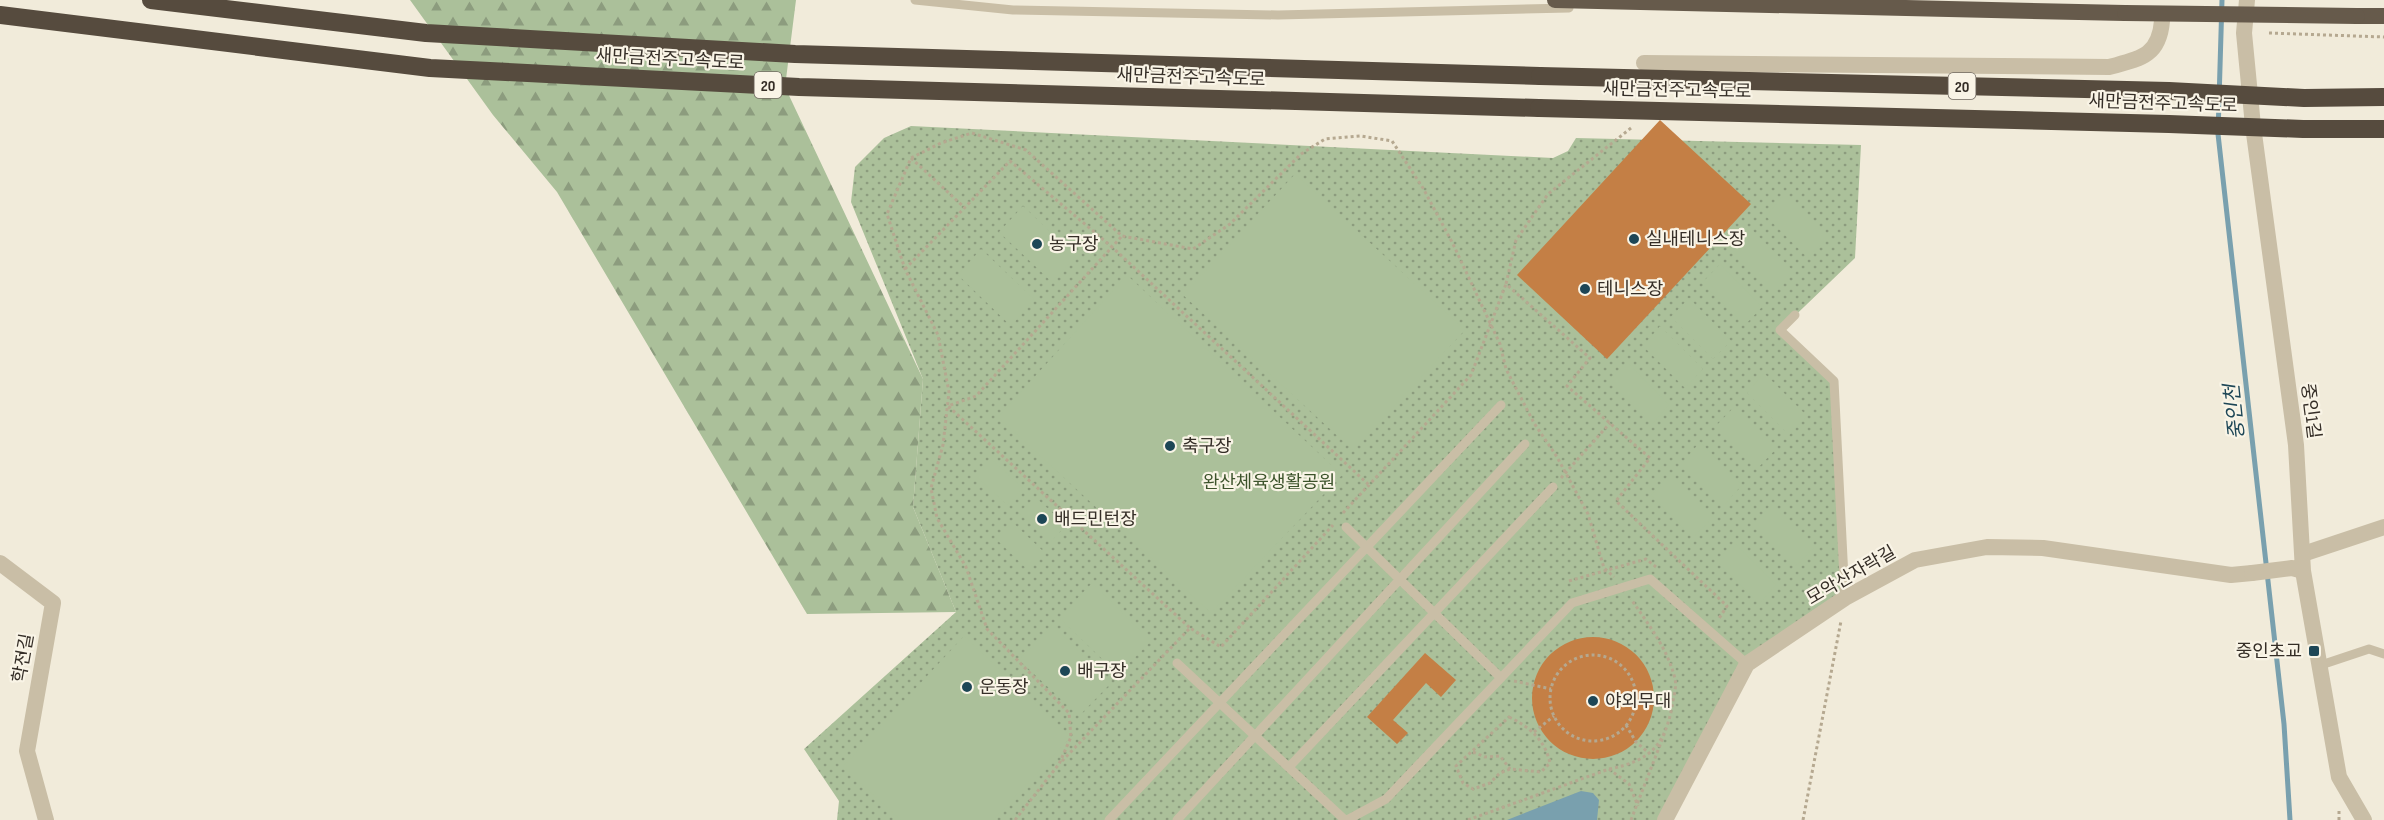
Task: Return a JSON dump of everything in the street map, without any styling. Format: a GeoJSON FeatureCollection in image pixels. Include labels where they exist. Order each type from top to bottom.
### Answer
{"type":"FeatureCollection","features":[{"type":"Feature","properties":{"kind":"highway","name":"새만금전주고속도로"},"geometry":{"type":"LineString","coordinates":[[151,0],[426,33],[771,53],[1540,76],[2169,91],[2304,98],[2384,97]]}},
{"type":"Feature","properties":{"kind":"highway"},"geometry":{"type":"LineString","coordinates":[[1555,0],[2125,13],[2384,16]]}},
{"type":"Feature","properties":{"kind":"highway","name":"새만금전주고속도로"},"geometry":{"type":"LineString","coordinates":[[0,15],[430,68],[800,87],[2302,129],[2384,129]]}},
{"type":"Feature","properties":{"kind":"street","name":"중인1길"},"geometry":{"type":"LineString","coordinates":[[2247,0],[2244,33],[2253,126],[2296,445],[2303,554],[2298,570],[2321,665],[2339,777],[2364,820]]}},
{"type":"Feature","properties":{"kind":"street"},"geometry":{"type":"LineString","coordinates":[[1644,63],[2109,68],[2142,59],[2154,48],[2161,36],[2162,21]]}},
{"type":"Feature","properties":{"kind":"street"},"geometry":{"type":"LineString","coordinates":[[2303,554],[2384,527]]}},
{"type":"Feature","properties":{"kind":"street","name":"모악산자락길"},"geometry":{"type":"LineString","coordinates":[[1665,820],[1747,664],[1845,598],[1915,560],[1987,547],[2043,548],[2231,575],[2298,570]]}},
{"type":"Feature","properties":{"kind":"street","name":"학전길"},"geometry":{"type":"LineString","coordinates":[[0,563],[53,603],[27,752],[46,820]]}},
{"type":"Feature","properties":{"kind":"lane"},"geometry":{"type":"LineString","coordinates":[[915,0],[1013,10],[1278,15],[1735,4]]}},
{"type":"Feature","properties":{"kind":"lane"},"geometry":{"type":"LineString","coordinates":[[1795,315],[1780,330],[1834,381],[1845,598]]}},
{"type":"Feature","properties":{"kind":"lane"},"geometry":{"type":"LineString","coordinates":[[1109,820],[1501,405]]}},
{"type":"Feature","properties":{"kind":"lane"},"geometry":{"type":"LineString","coordinates":[[1177,820],[1525,444]]}},
{"type":"Feature","properties":{"kind":"lane"},"geometry":{"type":"LineString","coordinates":[[1289,767],[1553,487]]}},
{"type":"Feature","properties":{"kind":"lane"},"geometry":{"type":"LineString","coordinates":[[1346,527],[1501,678]]}},
{"type":"Feature","properties":{"kind":"lane"},"geometry":{"type":"LineString","coordinates":[[1177,663],[1346,820],[1386,799],[1572,603],[1650,579],[1747,664]]}},
{"type":"Feature","properties":{"kind":"lane"},"geometry":{"type":"LineString","coordinates":[[2321,665],[2369,649],[2384,654]]}},
{"type":"Feature","properties":{"kind":"path"},"geometry":{"type":"LineString","coordinates":[[2244,33],[2384,37]]}},
{"type":"Feature","properties":{"kind":"path"},"geometry":{"type":"LineString","coordinates":[[948,405],[1190,628],[1221,647],[1471,375],[1506,284],[1516,240],[1548,194],[1630,129],[1633,118]]}},
{"type":"Feature","properties":{"kind":"path"},"geometry":{"type":"LineString","coordinates":[[1059,764],[1071,738],[1069,713],[987,629],[966,567],[937,518],[931,488],[943,445],[949,392],[938,335],[904,269],[888,214],[911,158],[941,143],[972,133],[999,140],[1026,150],[1122,236],[1193,249],[1230,224],[1301,154],[1325,139],[1361,136],[1392,141],[1428,198],[1453,244],[1500,344],[1506,369],[1534,423],[1557,457],[1588,514],[1604,568],[1624,587],[1663,646],[1676,682],[1668,726],[1631,820]]}},
{"type":"Feature","properties":{"kind":"path"},"geometry":{"type":"LineString","coordinates":[[911,158],[965,208]]}},
{"type":"Feature","properties":{"kind":"path"},"geometry":{"type":"LineString","coordinates":[[904,269],[1010,161],[1112,247],[1369,485]]}},
{"type":"Feature","properties":{"kind":"path"},"geometry":{"type":"LineString","coordinates":[[948,405],[976,396],[1122,236]]}},
{"type":"Feature","properties":{"kind":"path"},"geometry":{"type":"LineString","coordinates":[[1506,284],[1590,358],[1568,386],[1650,458],[1616,501],[1727,606],[1718,620],[1725,626]]}},
{"type":"Feature","properties":{"kind":"path"},"geometry":{"type":"LineString","coordinates":[[1553,487],[1610,423]]}},
{"type":"Feature","properties":{"kind":"path"},"geometry":{"type":"LineString","coordinates":[[1569,581],[1646,559],[1664,574]]}},
{"type":"Feature","properties":{"kind":"path"},"geometry":{"type":"LineString","coordinates":[[1803,820],[1845,598]]}},
{"type":"Feature","properties":{"kind":"path"},"geometry":{"type":"LineString","coordinates":[[1015,820],[1059,764],[1190,628]]}},
{"type":"Feature","properties":{"kind":"path"},"geometry":{"type":"LineString","coordinates":[[1589,655],[1602,656],[1615,661],[1625,669],[1636,695],[1634,710],[1626,725],[1617,734],[1603,740],[1588,741],[1574,737],[1562,729],[1554,716],[1550,702],[1551,689],[1560,671],[1576,659],[1589,655]]}},
{"type":"Feature","properties":{"kind":"path"},"geometry":{"type":"LineString","coordinates":[[1501,678],[1551,689]]}},
{"type":"Feature","properties":{"kind":"path"},"geometry":{"type":"LineString","coordinates":[[1534,733],[1554,716]]}},
{"type":"Feature","properties":{"kind":"path"},"geometry":{"type":"LineString","coordinates":[[1509,717],[1527,726],[1534,733],[1548,752],[1550,763],[1541,772],[1510,769],[1500,773],[1490,783],[1473,789],[1463,783],[1456,766],[1473,752],[1509,717]]}},
{"type":"Feature","properties":{"kind":"path"},"geometry":{"type":"LineString","coordinates":[[1626,725],[1636,742],[1650,754]]}},
{"type":"Feature","properties":{"kind":"path"},"geometry":{"type":"LineString","coordinates":[[1468,820],[1566,783],[1609,769],[1631,765],[1650,754],[1668,726]]}},
{"type":"Feature","properties":{"kind":"path"},"geometry":{"type":"LineString","coordinates":[[1473,752],[1485,758],[1500,756],[1510,769]]}},
{"type":"Feature","properties":{"kind":"path"},"geometry":{"type":"LineString","coordinates":[[1609,769],[1629,784],[1638,806]]}},
{"type":"Feature","properties":{"kind":"green space"},"geometry":{"type":"Polygon","coordinates":[[[410,0],[796,0],[785,87],[923,379],[913,507],[956,612],[807,614],[557,192],[493,115],[410,0]]]}},
{"type":"Feature","properties":{"kind":"green space","name":"완산체육생활공원"},"geometry":{"type":"Polygon","coordinates":[[[911,126],[1553,158],[1568,151],[1576,138],[1861,145],[1855,258],[1780,330],[1834,381],[1845,598],[1747,664],[1665,820],[837,820],[839,801],[804,749],[956,612],[913,507],[923,379],[851,202],[855,167],[884,138],[911,126]]]}},
{"type":"Feature","properties":{"kind":"green space"},"geometry":{"type":"Polygon","coordinates":[[[1295,174],[1465,330],[1353,450],[1183,295],[1295,174]]]}},
{"type":"Feature","properties":{"kind":"green space"},"geometry":{"type":"Polygon","coordinates":[[[1783,196],[1826,239],[1808,258],[1766,216],[1783,196]]]}},
{"type":"Feature","properties":{"kind":"green space","name":"농구장"},"geometry":{"type":"Polygon","coordinates":[[[1023,206],[1076,256],[1052,282],[999,232],[1023,206]]]}},
{"type":"Feature","properties":{"kind":"green space"},"geometry":{"type":"Polygon","coordinates":[[[1752,230],[1794,272],[1776,291],[1734,249],[1752,230]]]}},
{"type":"Feature","properties":{"kind":"green space","name":"농구장"},"geometry":{"type":"Polygon","coordinates":[[[981,249],[1034,299],[1011,326],[958,275],[981,249]]]}},
{"type":"Feature","properties":{"kind":"green space","name":"테니스장"},"geometry":{"type":"Polygon","coordinates":[[[1720,264],[1762,307],[1745,325],[1702,283],[1720,264]]]}},
{"type":"Feature","properties":{"kind":"green space","name":"축구장"},"geometry":{"type":"Polygon","coordinates":[[[1127,275],[1342,475],[1211,613],[998,417],[1127,275]]]}},
{"type":"Feature","properties":{"kind":"green space","name":"테니스장"},"geometry":{"type":"Polygon","coordinates":[[[1689,298],[1731,341],[1713,359],[1671,317],[1689,298]]]}},
{"type":"Feature","properties":{"kind":"green space","name":"테니스장"},"geometry":{"type":"Polygon","coordinates":[[[1660,326],[1703,369],[1685,388],[1643,346],[1660,326]]]}},
{"type":"Feature","properties":{"kind":"green space"},"geometry":{"type":"Polygon","coordinates":[[[1627,362],[1669,405],[1652,424],[1609,382],[1627,362]]]}},
{"type":"Feature","properties":{"kind":"green space"},"geometry":{"type":"Polygon","coordinates":[[[1764,373],[1807,416],[1789,435],[1747,393],[1764,373]]]}},
{"type":"Feature","properties":{"kind":"green space"},"geometry":{"type":"Polygon","coordinates":[[[1733,408],[1775,450],[1757,469],[1715,427],[1733,408]]]}},
{"type":"Feature","properties":{"kind":"green space"},"geometry":{"type":"Polygon","coordinates":[[[1700,442],[1742,485],[1725,504],[1683,462],[1700,442]]]}},
{"type":"Feature","properties":{"kind":"green space","name":"배드민턴장"},"geometry":{"type":"Polygon","coordinates":[[[992,460],[1023,488],[1007,505],[976,476],[992,460]]]}},
{"type":"Feature","properties":{"kind":"green space"},"geometry":{"type":"Polygon","coordinates":[[[1668,476],[1711,519],[1693,538],[1651,495],[1668,476]]]}},
{"type":"Feature","properties":{"kind":"green space","name":"배드민턴장"},"geometry":{"type":"Polygon","coordinates":[[[1035,497],[1066,525],[1050,543],[1019,513],[1035,497]]]}},
{"type":"Feature","properties":{"kind":"green space"},"geometry":{"type":"Polygon","coordinates":[[[1771,505],[1814,548],[1795,566],[1753,524],[1771,505]]]}},
{"type":"Feature","properties":{"kind":"green space","name":"배드민턴장"},"geometry":{"type":"Polygon","coordinates":[[[1012,522],[1043,551],[1026,568],[996,539],[1012,522]]]}},
{"type":"Feature","properties":{"kind":"green space"},"geometry":{"type":"Polygon","coordinates":[[[1734,542],[1776,585],[1759,604],[1717,561],[1734,542]]]}},
{"type":"Feature","properties":{"kind":"green space","name":"배구장"},"geometry":{"type":"Polygon","coordinates":[[[1092,583],[1151,641],[1118,674],[1059,618],[1092,583]]]}},
{"type":"Feature","properties":{"kind":"green space","name":"배구장"},"geometry":{"type":"Polygon","coordinates":[[[1052,625],[1111,683],[1079,716],[1019,660],[1052,625]]]}},
{"type":"Feature","properties":{"kind":"green space","name":"운동장"},"geometry":{"type":"Polygon","coordinates":[[[964,636],[1071,737],[993,820],[901,820],[843,767],[964,636]]]}},
{"type":"Feature","properties":{"kind":"water"},"geometry":{"type":"Polygon","coordinates":[[[1581,791],[1593,793],[1599,800],[1597,820],[1507,820],[1581,791]]]}},
{"type":"Feature","properties":{"kind":"building","name":"실내테니스장"},"geometry":{"type":"Polygon","coordinates":[[[1660,120],[1751,204],[1607,359],[1517,275],[1660,120]]]}},
{"type":"Feature","properties":{"kind":"building","name":"야외무대"},"geometry":{"type":"Polygon","coordinates":[[[1593,637],[1616,641],[1636,655],[1650,675],[1654,698],[1650,721],[1636,741],[1616,755],[1593,759],[1570,755],[1550,741],[1536,721],[1532,698],[1536,675],[1550,655],[1570,641],[1593,637]]]}},
{"type":"Feature","properties":{"kind":"building"},"geometry":{"type":"Polygon","coordinates":[[[1425,653],[1456,680],[1441,697],[1426,683],[1393,720],[1408,733],[1397,744],[1367,717],[1425,653]]]}},
{"type":"Feature","properties":{"kind":"waterway","name":"중인천"},"geometry":{"type":"LineString","coordinates":[[2222,0],[2218,134],[2284,724],[2290,820]]}},
{"type":"Feature","properties":{"kind":"place","name":"실내테니스장"},"geometry":{"type":"Point","coordinates":[1634,239]}},
{"type":"Feature","properties":{"kind":"place","name":"농구장"},"geometry":{"type":"Point","coordinates":[1037,244]}},
{"type":"Feature","properties":{"kind":"place","name":"테니스장"},"geometry":{"type":"Point","coordinates":[1585,289]}},
{"type":"Feature","properties":{"kind":"place","name":"축구장"},"geometry":{"type":"Point","coordinates":[1170,446]}},
{"type":"Feature","properties":{"kind":"place","name":"배드민턴장"},"geometry":{"type":"Point","coordinates":[1042,519]}},
{"type":"Feature","properties":{"kind":"place","name":"중인초교"},"geometry":{"type":"Point","coordinates":[2314,651]}},
{"type":"Feature","properties":{"kind":"place","name":"배구장"},"geometry":{"type":"Point","coordinates":[1065,671]}},
{"type":"Feature","properties":{"kind":"place","name":"운동장"},"geometry":{"type":"Point","coordinates":[967,687]}},
{"type":"Feature","properties":{"kind":"place","name":"야외무대"},"geometry":{"type":"Point","coordinates":[1593,701]}}]}
